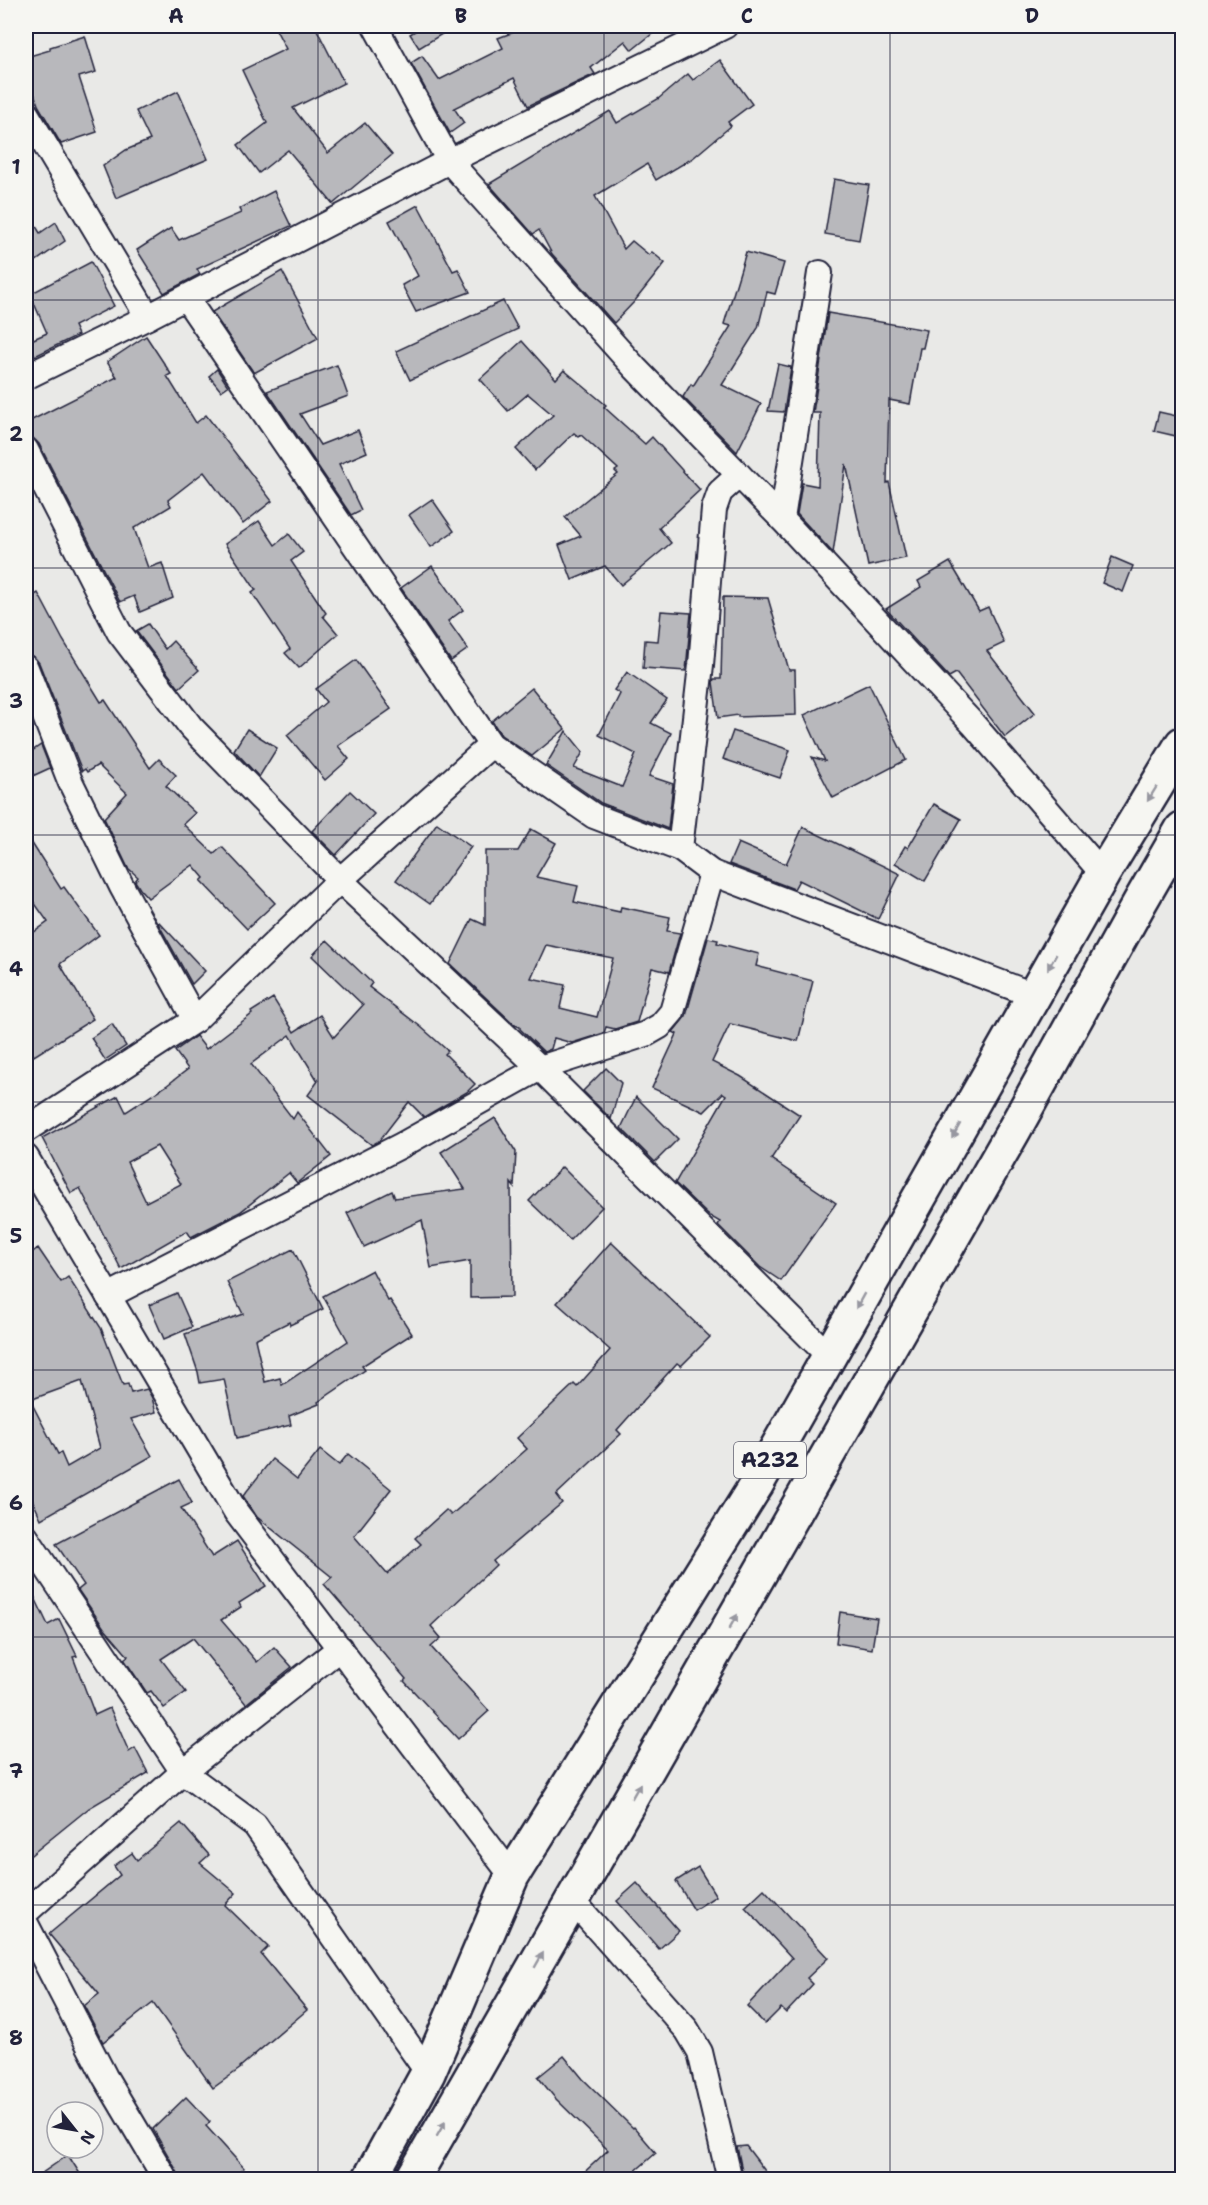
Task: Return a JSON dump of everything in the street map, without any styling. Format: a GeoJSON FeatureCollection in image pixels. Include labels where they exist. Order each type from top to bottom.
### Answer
{"type":"FeatureCollection","features":[{"type":"Feature","properties":{"kind":"highway","name":"A232"},"geometry":{"type":"LineString","coordinates":[[369,2180],[428,2073],[512,1876],[756,1485],[1033,995],[1182,744]]}},
{"type":"Feature","properties":{"kind":"highway","name":"A232"},"geometry":{"type":"LineString","coordinates":[[412,2180],[798,1509],[1182,829]]}},
{"type":"Feature","properties":{"kind":"highway"},"geometry":{"type":"LineString","coordinates":[[756,1485],[798,1509]]}},
{"type":"Feature","properties":{"kind":"street"},"geometry":{"type":"LineString","coordinates":[[375,26],[450,161],[635,368],[783,519],[973,724],[1103,874]]}},
{"type":"Feature","properties":{"kind":"street"},"geometry":{"type":"LineString","coordinates":[[26,377],[186,298],[713,28]]}},
{"type":"Feature","properties":{"kind":"street"},"geometry":{"type":"LineString","coordinates":[[26,113],[148,317]]}},
{"type":"Feature","properties":{"kind":"street"},"geometry":{"type":"LineString","coordinates":[[783,519],[820,273]]}},
{"type":"Feature","properties":{"kind":"street"},"geometry":{"type":"LineString","coordinates":[[186,298],[490,745],[594,816],[680,849],[712,873],[1033,995]]}},
{"type":"Feature","properties":{"kind":"street"},"geometry":{"type":"LineString","coordinates":[[26,450],[119,632],[191,727],[340,880],[540,1068],[829,1356]]}},
{"type":"Feature","properties":{"kind":"street"},"geometry":{"type":"LineString","coordinates":[[680,849],[701,665],[714,509],[720,492],[739,475]]}},
{"type":"Feature","properties":{"kind":"street"},"geometry":{"type":"LineString","coordinates":[[26,668],[70,781],[122,887],[195,1020]]}},
{"type":"Feature","properties":{"kind":"street"},"geometry":{"type":"LineString","coordinates":[[26,1130],[195,1020],[340,880],[490,745]]}},
{"type":"Feature","properties":{"kind":"street"},"geometry":{"type":"LineString","coordinates":[[108,1296],[402,1145],[540,1068],[646,1034],[660,1026],[672,1012],[712,873]]}},
{"type":"Feature","properties":{"kind":"street"},"geometry":{"type":"LineString","coordinates":[[26,1158],[236,1512],[512,1876]]}},
{"type":"Feature","properties":{"kind":"street"},"geometry":{"type":"LineString","coordinates":[[26,1537],[183,1772],[255,1825],[428,2073]]}},
{"type":"Feature","properties":{"kind":"street"},"geometry":{"type":"LineString","coordinates":[[26,1912],[183,1772],[340,1648]]}},
{"type":"Feature","properties":{"kind":"street"},"geometry":{"type":"LineString","coordinates":[[573,1901],[687,2030],[700,2052],[730,2180]]}},
{"type":"Feature","properties":{"kind":"street"},"geometry":{"type":"LineString","coordinates":[[26,1923],[105,2077],[166,2180]]}},
{"type":"Feature","properties":{"kind":"building"},"geometry":{"type":"Polygon","coordinates":[[[274,26],[315,26],[344,83],[293,108],[328,153],[365,123],[392,155],[333,204],[288,150],[259,173],[238,145],[267,123],[242,70],[286,49],[274,26]]]}},
{"type":"Feature","properties":{"kind":"building"},"geometry":{"type":"Polygon","coordinates":[[[423,26],[455,26],[419,48],[410,34],[423,26]]]}},
{"type":"Feature","properties":{"kind":"building"},"geometry":{"type":"Polygon","coordinates":[[[530,26],[662,26],[632,50],[625,41],[591,68],[595,74],[528,106],[514,78],[454,108],[464,123],[450,133],[411,63],[422,56],[439,80],[503,48],[498,38],[530,26]]]}},
{"type":"Feature","properties":{"kind":"building"},"geometry":{"type":"Polygon","coordinates":[[[85,36],[96,72],[79,77],[97,132],[61,144],[38,105],[34,93],[26,95],[26,57],[85,36]]]}},
{"type":"Feature","properties":{"kind":"building"},"geometry":{"type":"Polygon","coordinates":[[[720,60],[752,104],[728,122],[731,126],[693,158],[656,180],[647,164],[595,196],[624,249],[632,241],[649,255],[652,252],[665,263],[614,323],[552,254],[539,230],[533,234],[489,184],[610,111],[617,123],[658,99],[688,74],[693,80],[720,60]]]}},
{"type":"Feature","properties":{"kind":"building"},"geometry":{"type":"Polygon","coordinates":[[[178,91],[208,159],[116,198],[103,166],[126,150],[150,140],[136,111],[178,91]]]}},
{"type":"Feature","properties":{"kind":"building"},"geometry":{"type":"Polygon","coordinates":[[[834,179],[869,185],[859,240],[825,234],[834,179]]]}},
{"type":"Feature","properties":{"kind":"building"},"geometry":{"type":"Polygon","coordinates":[[[274,191],[291,226],[197,269],[200,274],[164,293],[137,250],[171,228],[179,240],[241,213],[239,209],[274,191]]]}},
{"type":"Feature","properties":{"kind":"building"},"geometry":{"type":"Polygon","coordinates":[[[418,205],[453,271],[458,269],[470,292],[416,312],[402,285],[418,276],[389,221],[418,205]]]}},
{"type":"Feature","properties":{"kind":"building"},"geometry":{"type":"Polygon","coordinates":[[[26,210],[40,233],[56,222],[65,241],[26,268],[26,210]]]}},
{"type":"Feature","properties":{"kind":"building"},"geometry":{"type":"Polygon","coordinates":[[[746,252],[784,263],[775,294],[767,292],[758,328],[722,385],[761,404],[737,452],[683,397],[691,384],[693,386],[731,326],[724,324],[746,252]]]}},
{"type":"Feature","properties":{"kind":"building"},"geometry":{"type":"Polygon","coordinates":[[[91,262],[114,306],[74,326],[78,335],[35,356],[29,341],[47,333],[30,294],[91,262]]]}},
{"type":"Feature","properties":{"kind":"building"},"geometry":{"type":"Polygon","coordinates":[[[282,271],[318,338],[254,373],[212,312],[282,271]]]}},
{"type":"Feature","properties":{"kind":"building"},"geometry":{"type":"Polygon","coordinates":[[[503,301],[518,329],[410,380],[396,351],[503,301]]]}},
{"type":"Feature","properties":{"kind":"building"},"geometry":{"type":"Polygon","coordinates":[[[828,313],[927,330],[923,348],[920,348],[910,404],[889,400],[887,483],[889,482],[906,558],[868,566],[846,464],[833,553],[797,514],[802,483],[818,486],[820,413],[813,413],[828,313]]]}},
{"type":"Feature","properties":{"kind":"building"},"geometry":{"type":"Polygon","coordinates":[[[146,336],[171,374],[167,376],[196,423],[206,415],[272,501],[243,524],[204,472],[168,500],[171,506],[134,528],[148,568],[162,563],[173,598],[140,612],[134,596],[120,602],[39,444],[33,438],[26,436],[26,423],[117,377],[107,362],[146,336]]]}},
{"type":"Feature","properties":{"kind":"building"},"geometry":{"type":"Polygon","coordinates":[[[522,341],[556,379],[564,370],[606,405],[604,407],[645,444],[652,437],[700,490],[659,528],[671,543],[621,585],[605,566],[572,580],[559,545],[581,536],[565,517],[618,474],[615,471],[618,469],[581,435],[579,437],[574,433],[535,470],[516,449],[553,415],[528,394],[508,411],[480,379],[522,341]]]}},
{"type":"Feature","properties":{"kind":"building"},"geometry":{"type":"Polygon","coordinates":[[[778,364],[791,367],[784,412],[768,411],[778,364]]]}},
{"type":"Feature","properties":{"kind":"building"},"geometry":{"type":"Polygon","coordinates":[[[337,365],[348,396],[300,414],[320,445],[358,430],[367,452],[339,464],[361,510],[351,515],[267,391],[337,365]]]}},
{"type":"Feature","properties":{"kind":"building"},"geometry":{"type":"Polygon","coordinates":[[[217,369],[228,386],[221,391],[209,376],[217,369]]]}},
{"type":"Feature","properties":{"kind":"building"},"geometry":{"type":"Polygon","coordinates":[[[1159,412],[1181,417],[1176,436],[1154,431],[1159,412]]]}},
{"type":"Feature","properties":{"kind":"building"},"geometry":{"type":"Polygon","coordinates":[[[432,499],[454,531],[431,547],[409,515],[432,499]]]}},
{"type":"Feature","properties":{"kind":"building"},"geometry":{"type":"Polygon","coordinates":[[[259,521],[275,545],[289,534],[303,552],[291,561],[326,613],[323,616],[338,634],[299,668],[285,653],[290,649],[252,593],[256,590],[225,544],[259,521]]]}},
{"type":"Feature","properties":{"kind":"building"},"geometry":{"type":"Polygon","coordinates":[[[1112,557],[1133,566],[1123,592],[1102,583],[1112,557]]]}},
{"type":"Feature","properties":{"kind":"building"},"geometry":{"type":"Polygon","coordinates":[[[950,562],[979,611],[988,607],[1004,643],[987,651],[1035,713],[1005,737],[956,673],[949,677],[886,609],[921,587],[918,581],[950,562]]]}},
{"type":"Feature","properties":{"kind":"building"},"geometry":{"type":"Polygon","coordinates":[[[432,566],[463,610],[448,621],[468,649],[451,661],[401,588],[432,566]]]}},
{"type":"Feature","properties":{"kind":"building"},"geometry":{"type":"Polygon","coordinates":[[[38,593],[63,640],[101,702],[105,700],[150,768],[159,759],[176,775],[166,786],[195,813],[183,824],[214,854],[222,847],[275,903],[247,929],[201,881],[204,878],[193,865],[148,898],[135,881],[138,877],[128,868],[104,818],[127,793],[98,765],[87,772],[85,769],[82,771],[39,663],[26,653],[26,600],[38,593]]]}},
{"type":"Feature","properties":{"kind":"building"},"geometry":{"type":"Polygon","coordinates":[[[723,597],[768,598],[789,670],[795,670],[796,715],[738,717],[738,715],[718,718],[713,682],[714,679],[721,679],[723,597]]]}},
{"type":"Feature","properties":{"kind":"building"},"geometry":{"type":"Polygon","coordinates":[[[661,611],[691,613],[686,671],[643,668],[645,640],[658,641],[661,611]]]}},
{"type":"Feature","properties":{"kind":"building"},"geometry":{"type":"Polygon","coordinates":[[[148,624],[165,649],[173,641],[199,670],[179,688],[136,631],[148,624]]]}},
{"type":"Feature","properties":{"kind":"building"},"geometry":{"type":"Polygon","coordinates":[[[356,660],[391,709],[338,746],[349,759],[325,780],[287,735],[326,702],[316,689],[356,660]]]}},
{"type":"Feature","properties":{"kind":"building"},"geometry":{"type":"Polygon","coordinates":[[[627,672],[667,700],[651,723],[671,733],[649,776],[673,784],[668,829],[601,803],[546,765],[566,731],[583,752],[574,768],[622,787],[636,754],[599,735],[620,694],[614,690],[627,672]]]}},
{"type":"Feature","properties":{"kind":"building"},"geometry":{"type":"Polygon","coordinates":[[[869,684],[906,760],[833,798],[812,757],[825,761],[804,715],[869,684]]]}},
{"type":"Feature","properties":{"kind":"building"},"geometry":{"type":"Polygon","coordinates":[[[532,688],[565,729],[532,756],[501,735],[492,721],[532,688]]]}},
{"type":"Feature","properties":{"kind":"building"},"geometry":{"type":"Polygon","coordinates":[[[247,729],[277,748],[259,777],[234,750],[247,729]]]}},
{"type":"Feature","properties":{"kind":"building"},"geometry":{"type":"Polygon","coordinates":[[[733,731],[790,750],[780,778],[723,759],[733,731]]]}},
{"type":"Feature","properties":{"kind":"building"},"geometry":{"type":"Polygon","coordinates":[[[41,745],[50,768],[26,779],[26,755],[41,745]]]}},
{"type":"Feature","properties":{"kind":"building"},"geometry":{"type":"Polygon","coordinates":[[[350,791],[374,814],[336,855],[312,831],[350,791]]]}},
{"type":"Feature","properties":{"kind":"building"},"geometry":{"type":"Polygon","coordinates":[[[934,804],[961,819],[925,881],[895,863],[905,846],[908,848],[934,804]]]}},
{"type":"Feature","properties":{"kind":"building"},"geometry":{"type":"Polygon","coordinates":[[[437,823],[471,847],[430,904],[396,880],[437,823]]]}},
{"type":"Feature","properties":{"kind":"building"},"geometry":{"type":"Polygon","coordinates":[[[803,827],[900,874],[878,919],[799,880],[794,889],[729,864],[738,843],[786,864],[803,827]]]}},
{"type":"Feature","properties":{"kind":"building"},"geometry":{"type":"Polygon","coordinates":[[[531,829],[556,843],[536,877],[578,886],[574,902],[620,912],[621,907],[670,917],[667,931],[680,933],[669,972],[652,968],[637,1022],[615,1029],[606,1027],[604,1033],[572,1043],[554,1038],[551,1049],[544,1052],[520,1027],[515,1025],[450,964],[472,919],[485,925],[485,851],[518,851],[531,829]],[[546,945],[531,978],[565,985],[560,1008],[597,1017],[613,958],[546,945]]]}},
{"type":"Feature","properties":{"kind":"building"},"geometry":{"type":"Polygon","coordinates":[[[26,834],[61,889],[64,887],[99,935],[60,964],[93,1019],[34,1056],[26,1042],[26,938],[48,922],[26,891],[26,834]]]}},
{"type":"Feature","properties":{"kind":"building"},"geometry":{"type":"Polygon","coordinates":[[[158,923],[205,971],[192,984],[158,923]]]}},
{"type":"Feature","properties":{"kind":"building"},"geometry":{"type":"Polygon","coordinates":[[[708,938],[718,940],[717,943],[759,954],[756,966],[813,981],[798,1041],[730,1024],[712,1062],[740,1076],[800,1115],[771,1159],[836,1203],[781,1281],[760,1267],[718,1225],[720,1222],[708,1215],[675,1183],[726,1095],[723,1093],[704,1112],[652,1088],[677,1034],[673,1032],[686,1016],[708,938]]]}},
{"type":"Feature","properties":{"kind":"building"},"geometry":{"type":"Polygon","coordinates":[[[327,940],[372,983],[369,987],[448,1051],[445,1054],[475,1084],[467,1092],[424,1117],[409,1102],[379,1141],[372,1145],[308,1095],[318,1081],[290,1035],[251,1064],[293,1119],[297,1112],[331,1156],[297,1183],[289,1173],[240,1212],[191,1237],[187,1231],[121,1269],[80,1188],[71,1193],[42,1138],[118,1096],[126,1112],[188,1069],[175,1051],[196,1036],[206,1049],[252,1014],[251,1012],[273,998],[294,1032],[320,1015],[334,1037],[363,1005],[312,956],[327,940]],[[157,1146],[127,1162],[146,1202],[181,1184],[157,1146]]]}},
{"type":"Feature","properties":{"kind":"building"},"geometry":{"type":"Polygon","coordinates":[[[112,1024],[126,1046],[105,1060],[91,1038],[112,1024]]]}},
{"type":"Feature","properties":{"kind":"building"},"geometry":{"type":"Polygon","coordinates":[[[606,1068],[621,1083],[611,1119],[583,1091],[606,1068]]]}},
{"type":"Feature","properties":{"kind":"building"},"geometry":{"type":"Polygon","coordinates":[[[636,1097],[678,1139],[655,1162],[621,1128],[636,1097]]]}},
{"type":"Feature","properties":{"kind":"building"},"geometry":{"type":"Polygon","coordinates":[[[495,1118],[516,1152],[514,1187],[511,1183],[512,1297],[470,1298],[470,1261],[431,1268],[422,1220],[364,1247],[347,1213],[392,1191],[395,1198],[465,1189],[441,1152],[495,1118]]]}},
{"type":"Feature","properties":{"kind":"building"},"geometry":{"type":"Polygon","coordinates":[[[562,1167],[602,1207],[570,1240],[529,1201],[562,1167]]]}},
{"type":"Feature","properties":{"kind":"building"},"geometry":{"type":"Polygon","coordinates":[[[611,1242],[710,1337],[681,1366],[677,1363],[617,1430],[621,1434],[556,1495],[562,1503],[493,1561],[496,1565],[431,1626],[441,1638],[431,1647],[489,1711],[458,1739],[404,1681],[406,1679],[324,1584],[332,1577],[257,1517],[243,1496],[272,1459],[297,1479],[320,1450],[339,1465],[348,1454],[391,1489],[354,1536],[387,1574],[421,1544],[415,1538],[446,1510],[451,1515],[527,1449],[517,1438],[574,1384],[577,1387],[610,1350],[557,1303],[611,1242]]]}},
{"type":"Feature","properties":{"kind":"building"},"geometry":{"type":"Polygon","coordinates":[[[38,1248],[61,1282],[68,1277],[101,1328],[123,1385],[128,1384],[131,1393],[147,1389],[156,1412],[131,1419],[152,1456],[41,1519],[26,1486],[26,1257],[38,1248]],[[82,1381],[30,1400],[67,1467],[100,1448],[82,1381]]]}},
{"type":"Feature","properties":{"kind":"building"},"geometry":{"type":"Polygon","coordinates":[[[293,1249],[323,1309],[290,1325],[289,1322],[255,1339],[265,1382],[280,1378],[282,1385],[348,1341],[323,1296],[372,1270],[388,1301],[390,1300],[412,1334],[362,1366],[365,1370],[318,1402],[319,1404],[289,1416],[291,1425],[237,1438],[224,1379],[200,1383],[185,1334],[243,1314],[227,1282],[293,1249]]]}},
{"type":"Feature","properties":{"kind":"building"},"geometry":{"type":"Polygon","coordinates":[[[177,1293],[192,1327],[164,1339],[149,1305],[177,1293]]]}},
{"type":"Feature","properties":{"kind":"building"},"geometry":{"type":"Polygon","coordinates":[[[179,1479],[192,1503],[181,1508],[212,1557],[237,1541],[266,1586],[239,1603],[241,1607],[221,1620],[257,1662],[274,1647],[292,1667],[246,1704],[193,1638],[161,1659],[186,1692],[164,1708],[151,1691],[147,1693],[124,1659],[128,1656],[104,1628],[78,1590],[84,1585],[56,1544],[179,1479]]]}},
{"type":"Feature","properties":{"kind":"building"},"geometry":{"type":"Polygon","coordinates":[[[26,1579],[48,1625],[59,1619],[77,1656],[73,1657],[95,1715],[110,1708],[129,1752],[135,1748],[148,1773],[89,1808],[26,1859],[26,1579]]]}},
{"type":"Feature","properties":{"kind":"building"},"geometry":{"type":"Polygon","coordinates":[[[840,1612],[877,1618],[872,1649],[836,1643],[840,1612]]]}},
{"type":"Feature","properties":{"kind":"building"},"geometry":{"type":"Polygon","coordinates":[[[181,1823],[209,1855],[200,1863],[236,1893],[225,1905],[268,1947],[261,1954],[307,2010],[241,2068],[213,2088],[153,2003],[103,2042],[84,2006],[99,1994],[49,1934],[120,1875],[114,1866],[132,1853],[137,1860],[181,1823]]]}},
{"type":"Feature","properties":{"kind":"building"},"geometry":{"type":"Polygon","coordinates":[[[698,1867],[716,1896],[694,1910],[676,1881],[698,1867]]]}},
{"type":"Feature","properties":{"kind":"building"},"geometry":{"type":"Polygon","coordinates":[[[637,1883],[679,1931],[659,1949],[617,1901],[637,1883]]]}},
{"type":"Feature","properties":{"kind":"building"},"geometry":{"type":"Polygon","coordinates":[[[764,1889],[828,1958],[807,1978],[813,1984],[786,2013],[781,2008],[765,2024],[747,2006],[792,1958],[745,1907],[764,1889]]]}},
{"type":"Feature","properties":{"kind":"building"},"geometry":{"type":"Polygon","coordinates":[[[564,2056],[583,2079],[634,2127],[656,2153],[625,2180],[576,2180],[608,2150],[555,2098],[538,2077],[564,2056]]]}},
{"type":"Feature","properties":{"kind":"building"},"geometry":{"type":"Polygon","coordinates":[[[186,2097],[210,2122],[206,2126],[244,2168],[230,2180],[180,2180],[153,2129],[186,2097]]]}},
{"type":"Feature","properties":{"kind":"building"},"geometry":{"type":"Polygon","coordinates":[[[746,2146],[772,2180],[744,2180],[737,2147],[746,2146]]]}},
{"type":"Feature","properties":{"kind":"building"},"geometry":{"type":"Polygon","coordinates":[[[61,2160],[71,2160],[84,2180],[32,2180],[61,2160]]]}}]}
